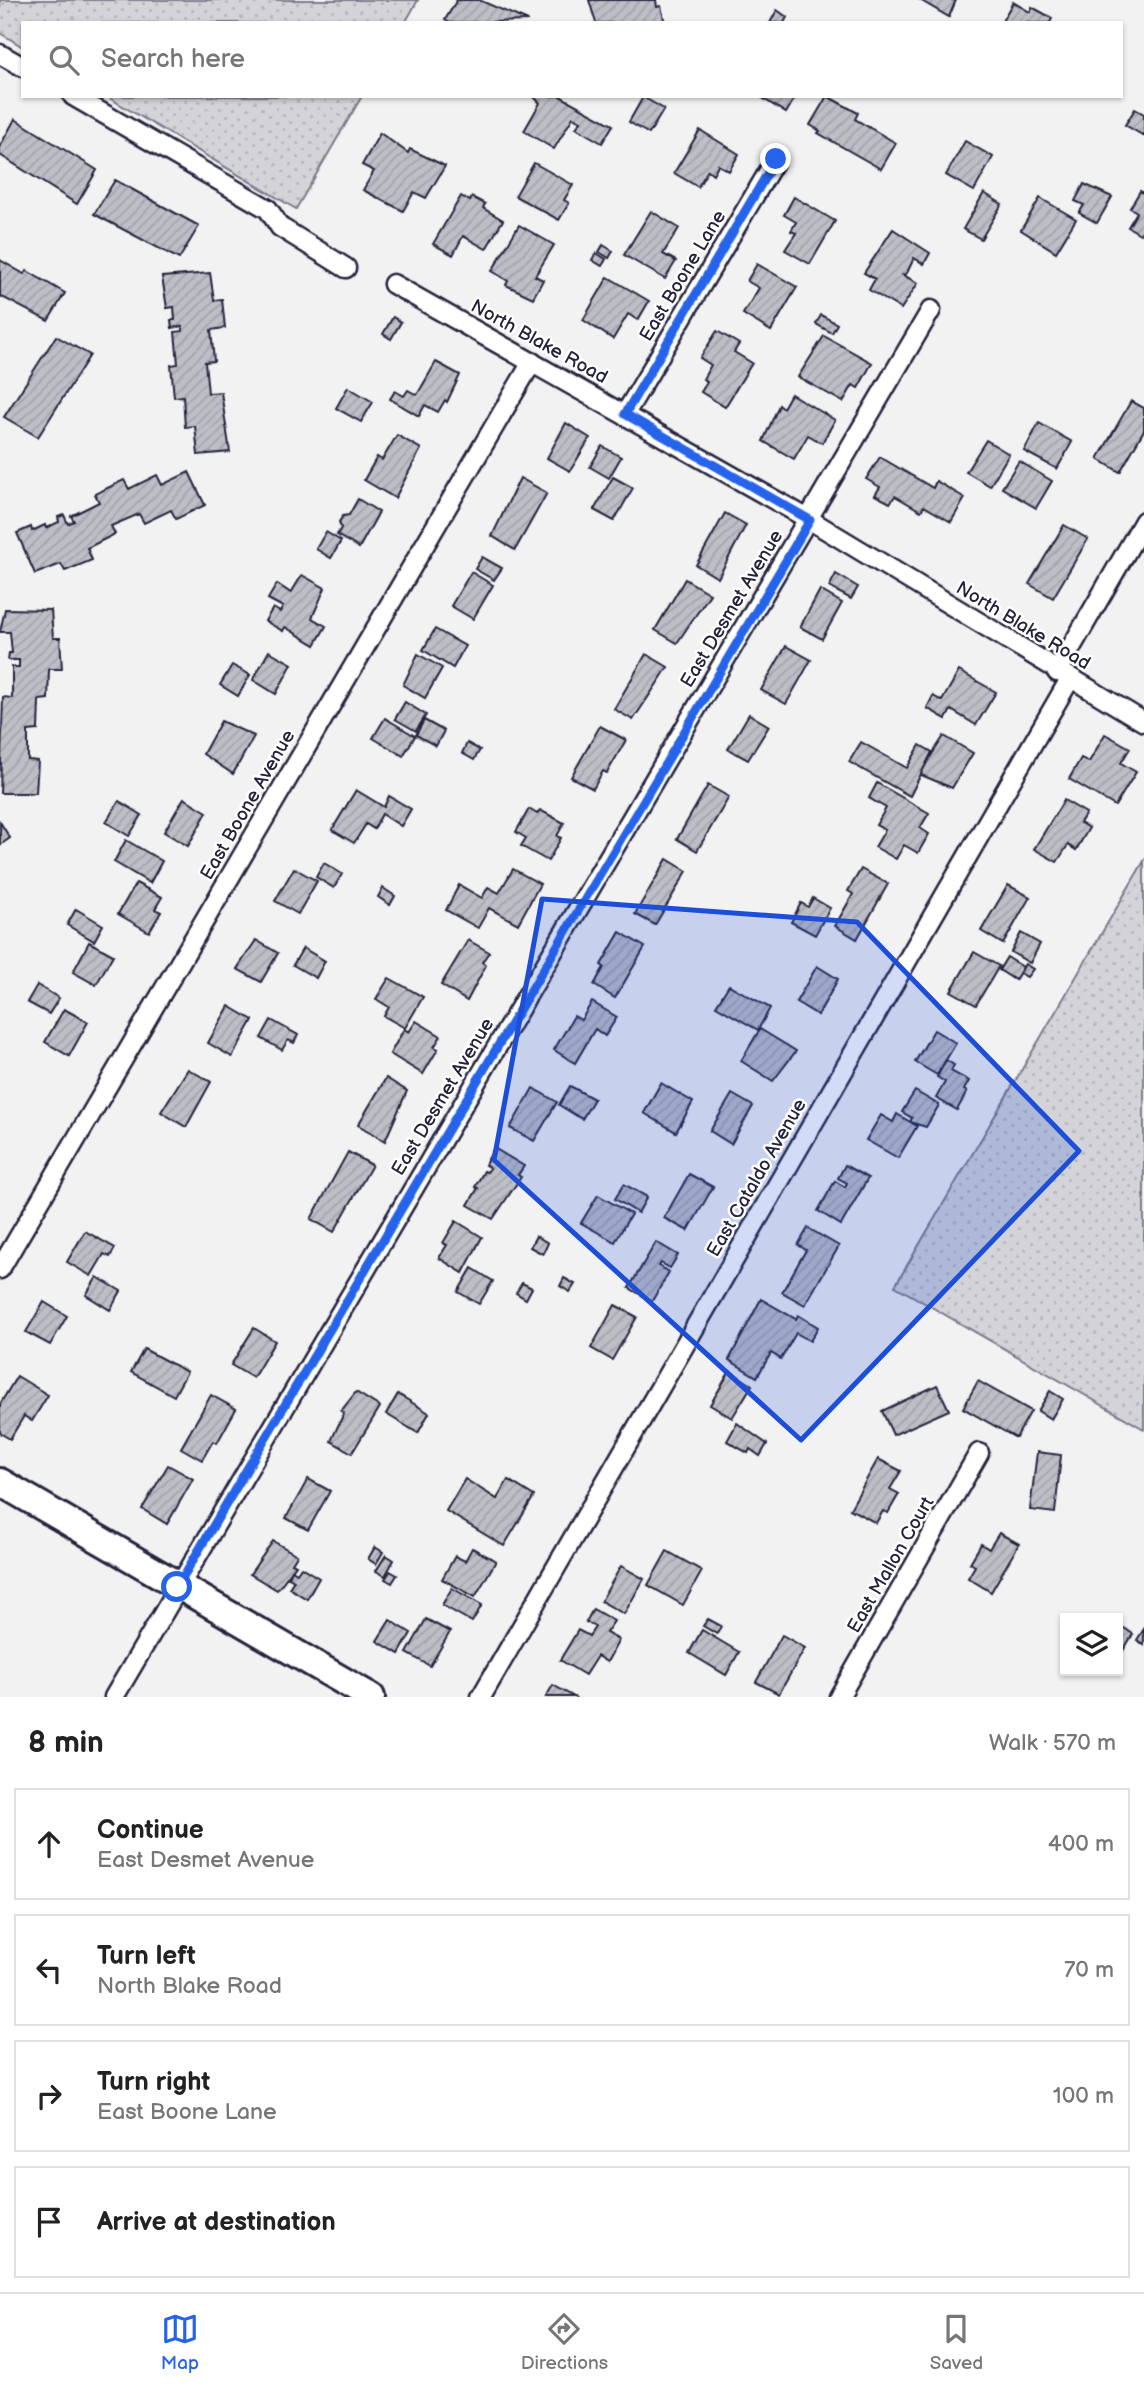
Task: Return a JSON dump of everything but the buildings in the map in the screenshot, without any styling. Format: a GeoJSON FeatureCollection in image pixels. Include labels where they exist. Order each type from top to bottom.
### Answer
{"type":"FeatureCollection","features":[{"type":"Feature","properties":{"kind":"street"},"geometry":{"type":"LineString","coordinates":[[0,54],[21,66]]}},
{"type":"Feature","properties":{"kind":"street"},"geometry":{"type":"LineString","coordinates":[[76,98],[268,209],[280,227],[346,268]]}},
{"type":"Feature","properties":{"kind":"street","name":"East Boone Lane"},"geometry":{"type":"LineString","coordinates":[[625,414],[776,159]]}},
{"type":"Feature","properties":{"kind":"street","name":"North Blake Road"},"geometry":{"type":"LineString","coordinates":[[393,284],[810,520],[1144,722]]}},
{"type":"Feature","properties":{"kind":"street"},"geometry":{"type":"LineString","coordinates":[[810,520],[932,310]]}},
{"type":"Feature","properties":{"kind":"street","name":"East Boone Avenue"},"geometry":{"type":"LineString","coordinates":[[0,1269],[532,362]]}},
{"type":"Feature","properties":{"kind":"street","name":"East Desmet Avenue"},"geometry":{"type":"LineString","coordinates":[[114,1697],[810,520]]}},
{"type":"Feature","properties":{"kind":"street","name":"East Cataldo Avenue"},"geometry":{"type":"LineString","coordinates":[[481,1697],[1063,675],[1144,521]]}},
{"type":"Feature","properties":{"kind":"street","name":"East Mallon Court"},"geometry":{"type":"LineString","coordinates":[[839,1697],[979,1453]]}},
{"type":"Feature","properties":{"kind":"street"},"geometry":{"type":"LineString","coordinates":[[0,1482],[371,1697]]}},
{"type":"Feature","properties":{"kind":"highlighted area"},"geometry":{"type":"Polygon","coordinates":[[[542,899],[857,922],[1079,1151],[801,1440],[494,1160],[542,899]]]}},
{"type":"Feature","properties":{"kind":"shaded area"},"geometry":{"type":"Polygon","coordinates":[[[0,0],[418,0],[406,21],[21,21],[21,46],[0,33],[0,0]]]}},
{"type":"Feature","properties":{"kind":"shaded area"},"geometry":{"type":"Polygon","coordinates":[[[109,98],[361,98],[296,209],[109,98]]]}},
{"type":"Feature","properties":{"kind":"shaded area"},"geometry":{"type":"Polygon","coordinates":[[[1144,861],[1144,1429],[895,1286],[1144,861]]]}},
{"type":"Feature","properties":{"kind":"route"},"geometry":{"type":"LineString","coordinates":[[177,1587],[810,520],[625,414],[776,159]]}}]}
